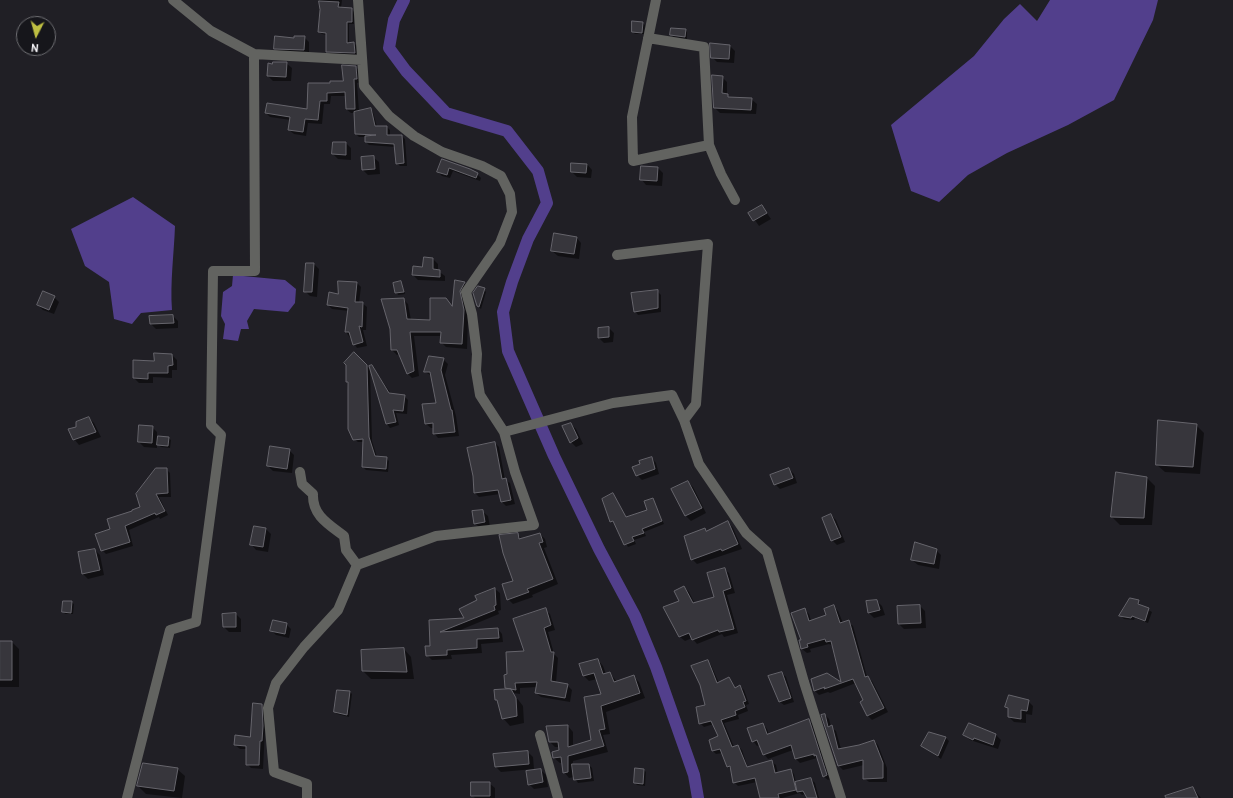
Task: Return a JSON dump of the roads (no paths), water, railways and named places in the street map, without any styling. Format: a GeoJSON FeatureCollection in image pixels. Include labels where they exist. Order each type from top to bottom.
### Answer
{"type":"FeatureCollection","features":[{"type":"Feature","properties":{"kind":"street"},"geometry":{"type":"LineString","coordinates":[[173,0],[211,31],[254,54],[362,60]]}},
{"type":"Feature","properties":{"kind":"street"},"geometry":{"type":"LineString","coordinates":[[307,798],[307,784],[274,772],[268,708],[276,683],[304,647],[338,610],[357,565],[436,536],[534,525],[515,472],[504,432],[480,395],[472,314],[466,292],[500,242],[512,212],[510,194],[501,176],[482,166],[442,152],[414,136],[389,116],[364,86],[358,0]]}},
{"type":"Feature","properties":{"kind":"street"},"geometry":{"type":"LineString","coordinates":[[656,0],[632,117],[633,161],[709,145]]}},
{"type":"Feature","properties":{"kind":"street"},"geometry":{"type":"LineString","coordinates":[[648,38],[704,46],[709,145],[721,174],[735,200]]}},
{"type":"Feature","properties":{"kind":"street"},"geometry":{"type":"LineString","coordinates":[[128,798],[170,630],[196,622],[221,435],[211,425],[213,271],[255,271],[254,54]]}},
{"type":"Feature","properties":{"kind":"street"},"geometry":{"type":"LineString","coordinates":[[617,255],[708,244],[696,404],[684,420]]}},
{"type":"Feature","properties":{"kind":"street"},"geometry":{"type":"LineString","coordinates":[[504,432],[613,404],[672,395],[684,420],[699,464],[746,533],[767,552],[804,682],[841,798]]}},
{"type":"Feature","properties":{"kind":"street"},"geometry":{"type":"LineString","coordinates":[[300,472],[302,484],[313,494],[313,503],[317,512],[325,522],[344,536],[346,550],[357,565]]}},
{"type":"Feature","properties":{"kind":"street"},"geometry":{"type":"LineString","coordinates":[[540,735],[558,798]]}},
{"type":"Feature","properties":{"kind":"waterway"},"geometry":{"type":"LineString","coordinates":[[404,0],[394,20],[389,48],[406,71],[446,113],[507,131],[538,171],[547,203],[528,239],[512,282],[503,312],[508,351],[554,456],[599,549],[635,616],[656,667],[694,775],[698,798]]}}]}
